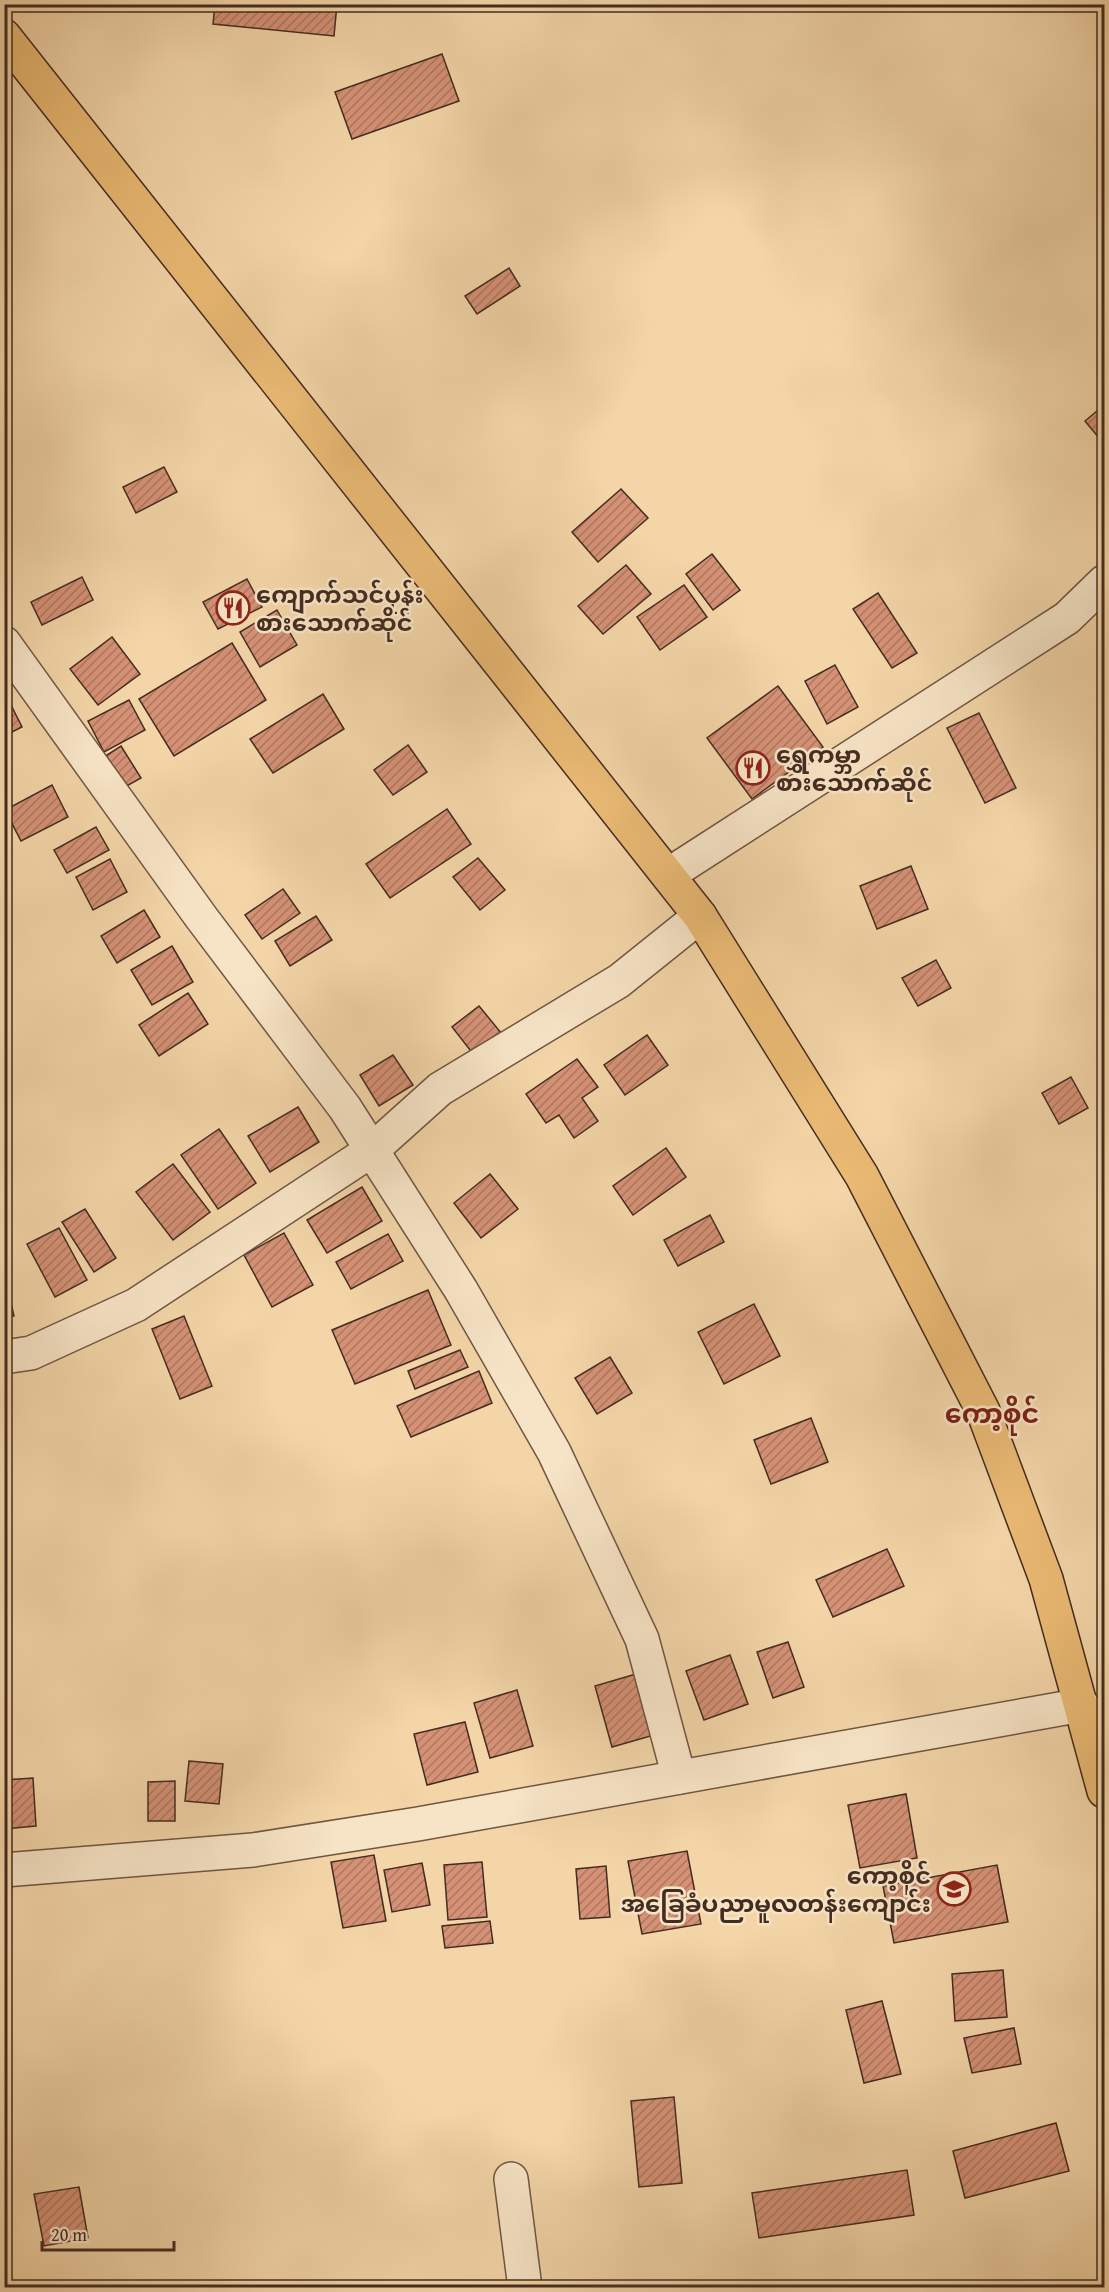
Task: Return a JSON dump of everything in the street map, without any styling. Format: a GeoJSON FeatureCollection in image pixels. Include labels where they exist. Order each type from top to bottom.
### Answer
{"type":"FeatureCollection","features":[{"type":"Feature","properties":{"kind":"highway"},"geometry":{"type":"LineString","coordinates":[[4,36],[700,916],[862,1176],[983,1411],[1046,1579],[1104,1791]]}},
{"type":"Feature","properties":{"kind":"street"},"geometry":{"type":"LineString","coordinates":[[668,875],[1067,618],[1104,582]]}},
{"type":"Feature","properties":{"kind":"street"},"geometry":{"type":"LineString","coordinates":[[4,643],[201,917],[345,1108],[461,1290],[554,1452],[642,1639],[679,1777]]}},
{"type":"Feature","properties":{"kind":"street"},"geometry":{"type":"LineString","coordinates":[[4,1357],[31,1353],[136,1305],[372,1150],[440,1089],[620,981],[700,916]]}},
{"type":"Feature","properties":{"kind":"street"},"geometry":{"type":"LineString","coordinates":[[4,1870],[253,1850],[429,1822],[1082,1705]]}},
{"type":"Feature","properties":{"kind":"street"},"geometry":{"type":"LineString","coordinates":[[511,2179],[525,2288]]}},
{"type":"Feature","properties":{"kind":"building"},"geometry":{"type":"Polygon","coordinates":[[[215,4],[337,4],[334,36],[213,24],[215,4]]]}},
{"type":"Feature","properties":{"kind":"building"},"geometry":{"type":"Polygon","coordinates":[[[442,54],[459,101],[352,139],[335,92],[442,54]]]}},
{"type":"Feature","properties":{"kind":"building"},"geometry":{"type":"Polygon","coordinates":[[[509,268],[520,286],[477,314],[465,296],[509,268]]]}},
{"type":"Feature","properties":{"kind":"building"},"geometry":{"type":"Polygon","coordinates":[[[1104,405],[1104,444],[1085,421],[1104,405]]]}},
{"type":"Feature","properties":{"kind":"building"},"geometry":{"type":"Polygon","coordinates":[[[164,467],[177,492],[136,513],[123,487],[164,467]]]}},
{"type":"Feature","properties":{"kind":"building"},"geometry":{"type":"Polygon","coordinates":[[[621,489],[648,518],[598,562],[572,532],[621,489]]]}},
{"type":"Feature","properties":{"kind":"building"},"geometry":{"type":"Polygon","coordinates":[[[712,554],[740,590],[713,610],[686,574],[712,554]]]}},
{"type":"Feature","properties":{"kind":"building"},"geometry":{"type":"Polygon","coordinates":[[[626,565],[651,594],[603,634],[578,606],[626,565]]]}},
{"type":"Feature","properties":{"kind":"building"},"geometry":{"type":"Polygon","coordinates":[[[82,577],[93,600],[42,625],[31,602],[82,577]]]}},
{"type":"Feature","properties":{"kind":"building"},"geometry":{"type":"Polygon","coordinates":[[[247,579],[262,607],[218,629],[203,602],[247,579]]]}},
{"type":"Feature","properties":{"kind":"building"},"geometry":{"type":"Polygon","coordinates":[[[684,585],[707,617],[660,650],[637,617],[684,585]]]}},
{"type":"Feature","properties":{"kind":"building"},"geometry":{"type":"Polygon","coordinates":[[[878,593],[917,653],[892,668],[853,609],[878,593]]]}},
{"type":"Feature","properties":{"kind":"building"},"geometry":{"type":"Polygon","coordinates":[[[277,610],[297,645],[260,667],[240,632],[277,610]]]}},
{"type":"Feature","properties":{"kind":"building"},"geometry":{"type":"Polygon","coordinates":[[[112,637],[140,674],[98,705],[70,669],[112,637]]]}},
{"type":"Feature","properties":{"kind":"building"},"geometry":{"type":"Polygon","coordinates":[[[232,643],[266,700],[174,756],[139,699],[232,643]]]}},
{"type":"Feature","properties":{"kind":"building"},"geometry":{"type":"Polygon","coordinates":[[[835,665],[858,707],[827,724],[805,681],[835,665]]]}},
{"type":"Feature","properties":{"kind":"building"},"geometry":{"type":"Polygon","coordinates":[[[778,686],[823,747],[752,799],[707,738],[778,686]]]}},
{"type":"Feature","properties":{"kind":"building"},"geometry":{"type":"Polygon","coordinates":[[[323,694],[344,729],[273,773],[250,739],[323,694]]]}},
{"type":"Feature","properties":{"kind":"building"},"geometry":{"type":"Polygon","coordinates":[[[7,697],[22,727],[4,736],[4,699],[7,697]]]}},
{"type":"Feature","properties":{"kind":"building"},"geometry":{"type":"Polygon","coordinates":[[[129,700],[145,730],[104,752],[88,721],[129,700]]]}},
{"type":"Feature","properties":{"kind":"building"},"geometry":{"type":"Polygon","coordinates":[[[979,713],[1016,788],[985,803],[947,728],[979,713]]]}},
{"type":"Feature","properties":{"kind":"building"},"geometry":{"type":"Polygon","coordinates":[[[408,745],[427,772],[393,795],[374,770],[408,745]]]}},
{"type":"Feature","properties":{"kind":"building"},"geometry":{"type":"Polygon","coordinates":[[[121,746],[141,778],[123,788],[104,757],[121,746]]]}},
{"type":"Feature","properties":{"kind":"building"},"geometry":{"type":"Polygon","coordinates":[[[52,785],[68,817],[21,841],[5,810],[52,785]]]}},
{"type":"Feature","properties":{"kind":"building"},"geometry":{"type":"Polygon","coordinates":[[[447,809],[471,844],[390,898],[366,864],[447,809]]]}},
{"type":"Feature","properties":{"kind":"building"},"geometry":{"type":"Polygon","coordinates":[[[96,827],[109,850],[67,873],[54,850],[96,827]]]}},
{"type":"Feature","properties":{"kind":"building"},"geometry":{"type":"Polygon","coordinates":[[[478,858],[505,890],[480,910],[453,877],[478,858]]]}},
{"type":"Feature","properties":{"kind":"building"},"geometry":{"type":"Polygon","coordinates":[[[110,859],[127,892],[93,910],[76,877],[110,859]]]}},
{"type":"Feature","properties":{"kind":"building"},"geometry":{"type":"Polygon","coordinates":[[[911,866],[928,909],[877,929],[860,886],[911,866]]]}},
{"type":"Feature","properties":{"kind":"building"},"geometry":{"type":"Polygon","coordinates":[[[283,889],[300,913],[262,939],[245,915],[283,889]]]}},
{"type":"Feature","properties":{"kind":"building"},"geometry":{"type":"Polygon","coordinates":[[[144,910],[160,937],[117,963],[101,936],[144,910]]]}},
{"type":"Feature","properties":{"kind":"building"},"geometry":{"type":"Polygon","coordinates":[[[316,916],[332,940],[290,966],[275,941],[316,916]]]}},
{"type":"Feature","properties":{"kind":"building"},"geometry":{"type":"Polygon","coordinates":[[[172,946],[193,982],[152,1005],[131,970],[172,946]]]}},
{"type":"Feature","properties":{"kind":"building"},"geometry":{"type":"Polygon","coordinates":[[[936,960],[951,988],[918,1006],[902,978],[936,960]]]}},
{"type":"Feature","properties":{"kind":"building"},"geometry":{"type":"Polygon","coordinates":[[[188,993],[208,1024],[159,1056],[139,1025],[188,993]]]}},
{"type":"Feature","properties":{"kind":"building"},"geometry":{"type":"Polygon","coordinates":[[[479,1006],[502,1034],[474,1055],[452,1027],[479,1006]]]}},
{"type":"Feature","properties":{"kind":"building"},"geometry":{"type":"Polygon","coordinates":[[[647,1035],[668,1065],[625,1095],[604,1065],[647,1035]]]}},
{"type":"Feature","properties":{"kind":"building"},"geometry":{"type":"Polygon","coordinates":[[[393,1055],[413,1085],[379,1106],[360,1075],[393,1055]]]}},
{"type":"Feature","properties":{"kind":"building"},"geometry":{"type":"Polygon","coordinates":[[[577,1059],[598,1087],[582,1098],[598,1121],[574,1138],[559,1115],[546,1123],[526,1094],[577,1059]]]}},
{"type":"Feature","properties":{"kind":"building"},"geometry":{"type":"Polygon","coordinates":[[[1071,1077],[1088,1108],[1059,1124],[1042,1093],[1071,1077]]]}},
{"type":"Feature","properties":{"kind":"building"},"geometry":{"type":"Polygon","coordinates":[[[298,1107],[319,1142],[270,1172],[248,1136],[298,1107]]]}},
{"type":"Feature","properties":{"kind":"building"},"geometry":{"type":"Polygon","coordinates":[[[219,1129],[256,1183],[218,1209],[181,1155],[219,1129]]]}},
{"type":"Feature","properties":{"kind":"building"},"geometry":{"type":"Polygon","coordinates":[[[666,1148],[686,1177],[633,1215],[613,1186],[666,1148]]]}},
{"type":"Feature","properties":{"kind":"building"},"geometry":{"type":"Polygon","coordinates":[[[173,1164],[210,1212],[173,1240],[136,1192],[173,1164]]]}},
{"type":"Feature","properties":{"kind":"building"},"geometry":{"type":"Polygon","coordinates":[[[490,1174],[518,1209],[481,1238],[454,1203],[490,1174]]]}},
{"type":"Feature","properties":{"kind":"building"},"geometry":{"type":"Polygon","coordinates":[[[362,1187],[382,1221],[327,1253],[307,1220],[362,1187]]]}},
{"type":"Feature","properties":{"kind":"building"},"geometry":{"type":"Polygon","coordinates":[[[85,1209],[116,1258],[94,1272],[62,1222],[85,1209]]]}},
{"type":"Feature","properties":{"kind":"building"},"geometry":{"type":"Polygon","coordinates":[[[710,1215],[724,1242],[678,1266],[664,1240],[710,1215]]]}},
{"type":"Feature","properties":{"kind":"building"},"geometry":{"type":"Polygon","coordinates":[[[59,1228],[87,1280],[55,1297],[27,1244],[59,1228]]]}},
{"type":"Feature","properties":{"kind":"building"},"geometry":{"type":"Polygon","coordinates":[[[284,1233],[313,1285],[272,1307],[244,1255],[284,1233]]]}},
{"type":"Feature","properties":{"kind":"building"},"geometry":{"type":"Polygon","coordinates":[[[388,1234],[403,1261],[351,1289],[336,1262],[388,1234]]]}},
{"type":"Feature","properties":{"kind":"building"},"geometry":{"type":"Polygon","coordinates":[[[4,1273],[14,1316],[4,1318],[4,1273]]]}},
{"type":"Feature","properties":{"kind":"building"},"geometry":{"type":"Polygon","coordinates":[[[428,1290],[451,1345],[355,1384],[332,1330],[428,1290]]]}},
{"type":"Feature","properties":{"kind":"building"},"geometry":{"type":"Polygon","coordinates":[[[754,1304],[780,1356],[724,1384],[698,1332],[754,1304]]]}},
{"type":"Feature","properties":{"kind":"building"},"geometry":{"type":"Polygon","coordinates":[[[184,1316],[212,1386],[180,1399],[152,1329],[184,1316]]]}},
{"type":"Feature","properties":{"kind":"building"},"geometry":{"type":"Polygon","coordinates":[[[460,1350],[468,1367],[415,1389],[408,1371],[460,1350]]]}},
{"type":"Feature","properties":{"kind":"building"},"geometry":{"type":"Polygon","coordinates":[[[610,1357],[632,1393],[597,1414],[575,1378],[610,1357]]]}},
{"type":"Feature","properties":{"kind":"building"},"geometry":{"type":"Polygon","coordinates":[[[479,1371],[492,1403],[411,1437],[397,1406],[479,1371]]]}},
{"type":"Feature","properties":{"kind":"building"},"geometry":{"type":"Polygon","coordinates":[[[811,1418],[828,1462],[771,1484],[754,1440],[811,1418]]]}},
{"type":"Feature","properties":{"kind":"building"},"geometry":{"type":"Polygon","coordinates":[[[887,1549],[904,1586],[833,1617],[816,1580],[887,1549]]]}},
{"type":"Feature","properties":{"kind":"building"},"geometry":{"type":"Polygon","coordinates":[[[788,1642],[804,1687],[773,1698],[757,1652],[788,1642]]]}},
{"type":"Feature","properties":{"kind":"building"},"geometry":{"type":"Polygon","coordinates":[[[730,1655],[748,1704],[704,1720],[686,1671],[730,1655]]]}},
{"type":"Feature","properties":{"kind":"building"},"geometry":{"type":"Polygon","coordinates":[[[636,1674],[654,1735],[612,1747],[595,1686],[636,1674]]]}},
{"type":"Feature","properties":{"kind":"building"},"geometry":{"type":"Polygon","coordinates":[[[517,1690],[533,1746],[490,1758],[474,1703],[517,1690]]]}},
{"type":"Feature","properties":{"kind":"building"},"geometry":{"type":"Polygon","coordinates":[[[465,1722],[478,1772],[427,1785],[414,1734],[465,1722]]]}},
{"type":"Feature","properties":{"kind":"building"},"geometry":{"type":"Polygon","coordinates":[[[189,1761],[223,1764],[219,1804],[185,1801],[189,1761]]]}},
{"type":"Feature","properties":{"kind":"building"},"geometry":{"type":"Polygon","coordinates":[[[33,1778],[36,1826],[4,1829],[4,1780],[33,1778]]]}},
{"type":"Feature","properties":{"kind":"building"},"geometry":{"type":"Polygon","coordinates":[[[175,1781],[175,1821],[148,1821],[148,1782],[175,1781]]]}},
{"type":"Feature","properties":{"kind":"building"},"geometry":{"type":"Polygon","coordinates":[[[906,1794],[917,1858],[860,1868],[848,1805],[906,1794]]]}},
{"type":"Feature","properties":{"kind":"building"},"geometry":{"type":"Polygon","coordinates":[[[687,1851],[701,1924],[642,1934],[628,1861],[687,1851]]]}},
{"type":"Feature","properties":{"kind":"building"},"geometry":{"type":"Polygon","coordinates":[[[374,1855],[386,1921],[343,1928],[331,1862],[374,1855]]]}},
{"type":"Feature","properties":{"kind":"building"},"geometry":{"type":"Polygon","coordinates":[[[482,1862],[487,1917],[448,1920],[444,1865],[482,1862]]]}},
{"type":"Feature","properties":{"kind":"building"},"geometry":{"type":"Polygon","coordinates":[[[422,1863],[430,1905],[392,1912],[384,1870],[422,1863]]]}},
{"type":"Feature","properties":{"kind":"building"},"geometry":{"type":"Polygon","coordinates":[[[997,1865],[1008,1922],[894,1943],[883,1886],[997,1865]]]}},
{"type":"Feature","properties":{"kind":"building"},"geometry":{"type":"Polygon","coordinates":[[[606,1866],[610,1917],[580,1919],[576,1869],[606,1866]]]}},
{"type":"Feature","properties":{"kind":"building"},"geometry":{"type":"Polygon","coordinates":[[[490,1921],[493,1943],[445,1948],[442,1926],[490,1921]]]}},
{"type":"Feature","properties":{"kind":"building"},"geometry":{"type":"Polygon","coordinates":[[[1003,1970],[1007,2017],[955,2021],[952,1974],[1003,1970]]]}},
{"type":"Feature","properties":{"kind":"building"},"geometry":{"type":"Polygon","coordinates":[[[882,2001],[901,2074],[864,2083],[846,2010],[882,2001]]]}},
{"type":"Feature","properties":{"kind":"building"},"geometry":{"type":"Polygon","coordinates":[[[1014,2028],[1021,2064],[972,2073],[964,2038],[1014,2028]]]}},
{"type":"Feature","properties":{"kind":"building"},"geometry":{"type":"Polygon","coordinates":[[[674,2097],[682,2183],[639,2187],[631,2101],[674,2097]]]}},
{"type":"Feature","properties":{"kind":"building"},"geometry":{"type":"Polygon","coordinates":[[[1056,2123],[1069,2171],[965,2198],[953,2151],[1056,2123]]]}},
{"type":"Feature","properties":{"kind":"building"},"geometry":{"type":"Polygon","coordinates":[[[907,2170],[914,2215],[759,2238],[752,2193],[907,2170]]]}},
{"type":"Feature","properties":{"kind":"building"},"geometry":{"type":"Polygon","coordinates":[[[79,2187],[88,2238],[44,2246],[34,2194],[79,2187]]]}},
{"type":"Feature","properties":{"kind":"place","name":"ကျောက်သင်ပုန်း စားသောက်ဆိုင်"},"geometry":{"type":"Point","coordinates":[233,608]}},
{"type":"Feature","properties":{"kind":"place","name":"ရွှေကမ္ဘာ စားသောက်ဆိုင်"},"geometry":{"type":"Point","coordinates":[753,768]}},
{"type":"Feature","properties":{"kind":"place","name":"ကော့စိုင် အခြေခံပညာမူလတန်းကျောင်း"},"geometry":{"type":"Point","coordinates":[954,1889]}},
{"type":"Feature","properties":{"kind":"district","name":"ကော့စိုင်"},"geometry":{"type":"Point","coordinates":[992,1413]}}]}
